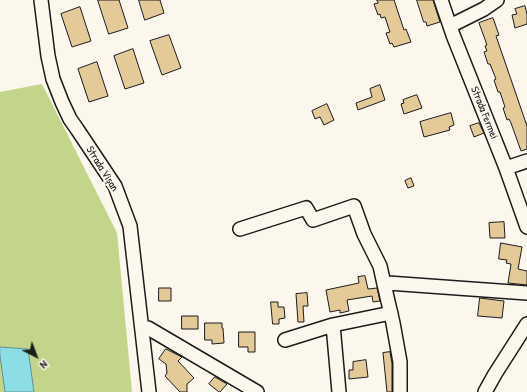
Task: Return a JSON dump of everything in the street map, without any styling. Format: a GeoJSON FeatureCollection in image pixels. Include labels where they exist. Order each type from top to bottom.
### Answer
{"type":"FeatureCollection","features":[{"type":"Feature","properties":{"kind":"street","name":"Strada Vișan"},"geometry":{"type":"LineString","coordinates":[[41,0],[48,56],[53,79],[62,102],[77,129],[115,186],[130,226],[149,392]]}},
{"type":"Feature","properties":{"kind":"street","name":"Strada Fermei"},"geometry":{"type":"LineString","coordinates":[[441,0],[506,168],[527,227]]}},
{"type":"Feature","properties":{"kind":"street"},"geometry":{"type":"LineString","coordinates":[[450,26],[484,9],[497,0]]}},
{"type":"Feature","properties":{"kind":"street"},"geometry":{"type":"LineString","coordinates":[[506,168],[527,161]]}},
{"type":"Feature","properties":{"kind":"street"},"geometry":{"type":"LineString","coordinates":[[240,229],[306,208],[313,220],[354,206],[364,234],[380,266],[400,362],[400,392]]}},
{"type":"Feature","properties":{"kind":"street"},"geometry":{"type":"LineString","coordinates":[[384,284],[388,283],[527,293]]}},
{"type":"Feature","properties":{"kind":"street"},"geometry":{"type":"LineString","coordinates":[[285,340],[333,325],[390,313]]}},
{"type":"Feature","properties":{"kind":"street"},"geometry":{"type":"LineString","coordinates":[[485,392],[527,324]]}},
{"type":"Feature","properties":{"kind":"street"},"geometry":{"type":"LineString","coordinates":[[333,325],[339,392]]}},
{"type":"Feature","properties":{"kind":"street"},"geometry":{"type":"LineString","coordinates":[[142,328],[148,328],[257,392]]}},
{"type":"Feature","properties":{"kind":"green space"},"geometry":{"type":"Polygon","coordinates":[[[42,84],[117,233],[132,392],[0,392],[0,92],[42,84]]]}},
{"type":"Feature","properties":{"kind":"water"},"geometry":{"type":"Polygon","coordinates":[[[0,347],[28,349],[34,392],[5,392],[0,347]]]}},
{"type":"Feature","properties":{"kind":"building"},"geometry":{"type":"Polygon","coordinates":[[[98,0],[119,0],[128,28],[109,34],[98,0]]]}},
{"type":"Feature","properties":{"kind":"building"},"geometry":{"type":"Polygon","coordinates":[[[139,0],[160,0],[164,13],[145,20],[139,0]]]}},
{"type":"Feature","properties":{"kind":"building"},"geometry":{"type":"Polygon","coordinates":[[[377,0],[394,0],[404,30],[406,29],[411,42],[394,47],[392,43],[390,44],[386,33],[390,32],[385,17],[381,18],[380,14],[378,15],[374,4],[378,3],[377,0]]]}},
{"type":"Feature","properties":{"kind":"building"},"geometry":{"type":"Polygon","coordinates":[[[417,0],[433,0],[440,22],[427,26],[426,22],[424,22],[417,0]]]}},
{"type":"Feature","properties":{"kind":"building"},"geometry":{"type":"Polygon","coordinates":[[[525,6],[527,24],[515,28],[512,15],[517,14],[515,9],[525,6]]]}},
{"type":"Feature","properties":{"kind":"building"},"geometry":{"type":"Polygon","coordinates":[[[80,7],[91,41],[72,47],[61,14],[80,7]]]}},
{"type":"Feature","properties":{"kind":"building"},"geometry":{"type":"Polygon","coordinates":[[[493,18],[499,35],[496,36],[527,126],[527,149],[521,151],[511,123],[509,119],[507,120],[503,108],[505,107],[494,80],[496,79],[490,64],[488,64],[484,52],[487,51],[485,46],[487,45],[479,23],[493,18]]]}},
{"type":"Feature","properties":{"kind":"building"},"geometry":{"type":"Polygon","coordinates":[[[169,35],[181,68],[162,75],[150,41],[169,35]]]}},
{"type":"Feature","properties":{"kind":"building"},"geometry":{"type":"Polygon","coordinates":[[[133,49],[144,83],[125,89],[114,56],[133,49]]]}},
{"type":"Feature","properties":{"kind":"building"},"geometry":{"type":"Polygon","coordinates":[[[97,62],[108,96],[89,102],[78,69],[97,62]]]}},
{"type":"Feature","properties":{"kind":"building"},"geometry":{"type":"Polygon","coordinates":[[[380,85],[385,100],[358,110],[356,103],[372,97],[370,89],[380,85]]]}},
{"type":"Feature","properties":{"kind":"building"},"geometry":{"type":"Polygon","coordinates":[[[417,95],[422,108],[404,114],[401,104],[404,103],[403,100],[417,95]]]}},
{"type":"Feature","properties":{"kind":"building"},"geometry":{"type":"Polygon","coordinates":[[[327,104],[334,120],[324,125],[320,117],[315,119],[312,111],[327,104]]]}},
{"type":"Feature","properties":{"kind":"building"},"geometry":{"type":"Polygon","coordinates":[[[451,113],[454,125],[449,127],[450,130],[424,137],[420,122],[451,113]]]}},
{"type":"Feature","properties":{"kind":"building"},"geometry":{"type":"Polygon","coordinates":[[[479,123],[484,133],[474,137],[470,126],[479,123]]]}},
{"type":"Feature","properties":{"kind":"building"},"geometry":{"type":"Polygon","coordinates":[[[411,178],[414,186],[408,188],[405,181],[411,178]]]}},
{"type":"Feature","properties":{"kind":"building"},"geometry":{"type":"Polygon","coordinates":[[[504,222],[505,238],[490,238],[489,223],[504,222]]]}},
{"type":"Feature","properties":{"kind":"building"},"geometry":{"type":"Polygon","coordinates":[[[501,243],[522,247],[518,269],[527,271],[527,285],[508,283],[511,264],[506,263],[507,260],[499,259],[501,243]]]}},
{"type":"Feature","properties":{"kind":"building"},"geometry":{"type":"Polygon","coordinates":[[[365,276],[368,289],[377,288],[380,301],[373,302],[372,296],[347,300],[349,311],[340,313],[340,310],[330,312],[326,290],[359,283],[358,277],[365,276]]]}},
{"type":"Feature","properties":{"kind":"building"},"geometry":{"type":"Polygon","coordinates":[[[159,288],[171,288],[171,301],[159,301],[159,288]]]}},
{"type":"Feature","properties":{"kind":"building"},"geometry":{"type":"Polygon","coordinates":[[[307,293],[308,306],[303,306],[304,322],[298,322],[296,294],[307,293]]]}},
{"type":"Feature","properties":{"kind":"building"},"geometry":{"type":"Polygon","coordinates":[[[480,298],[504,301],[502,318],[478,316],[480,298]]]}},
{"type":"Feature","properties":{"kind":"building"},"geometry":{"type":"Polygon","coordinates":[[[271,302],[278,302],[278,307],[284,307],[285,318],[279,319],[279,324],[273,324],[271,302]]]}},
{"type":"Feature","properties":{"kind":"building"},"geometry":{"type":"Polygon","coordinates":[[[182,316],[198,316],[198,329],[182,329],[182,316]]]}},
{"type":"Feature","properties":{"kind":"building"},"geometry":{"type":"Polygon","coordinates":[[[205,323],[222,323],[224,343],[212,344],[212,340],[205,340],[205,323]]]}},
{"type":"Feature","properties":{"kind":"building"},"geometry":{"type":"Polygon","coordinates":[[[239,332],[255,332],[255,352],[248,352],[248,347],[239,347],[239,332]]]}},
{"type":"Feature","properties":{"kind":"building"},"geometry":{"type":"Polygon","coordinates":[[[166,349],[182,357],[178,361],[194,378],[187,384],[187,392],[180,392],[165,376],[167,373],[166,364],[159,359],[166,349]]]}},
{"type":"Feature","properties":{"kind":"building"},"geometry":{"type":"Polygon","coordinates":[[[390,352],[392,363],[392,392],[387,392],[383,353],[390,352]]]}},
{"type":"Feature","properties":{"kind":"building"},"geometry":{"type":"Polygon","coordinates":[[[366,360],[368,377],[349,379],[349,370],[353,370],[353,362],[366,360]]]}},
{"type":"Feature","properties":{"kind":"building"},"geometry":{"type":"Polygon","coordinates":[[[215,377],[227,384],[220,392],[209,384],[215,377]]]}}]}
